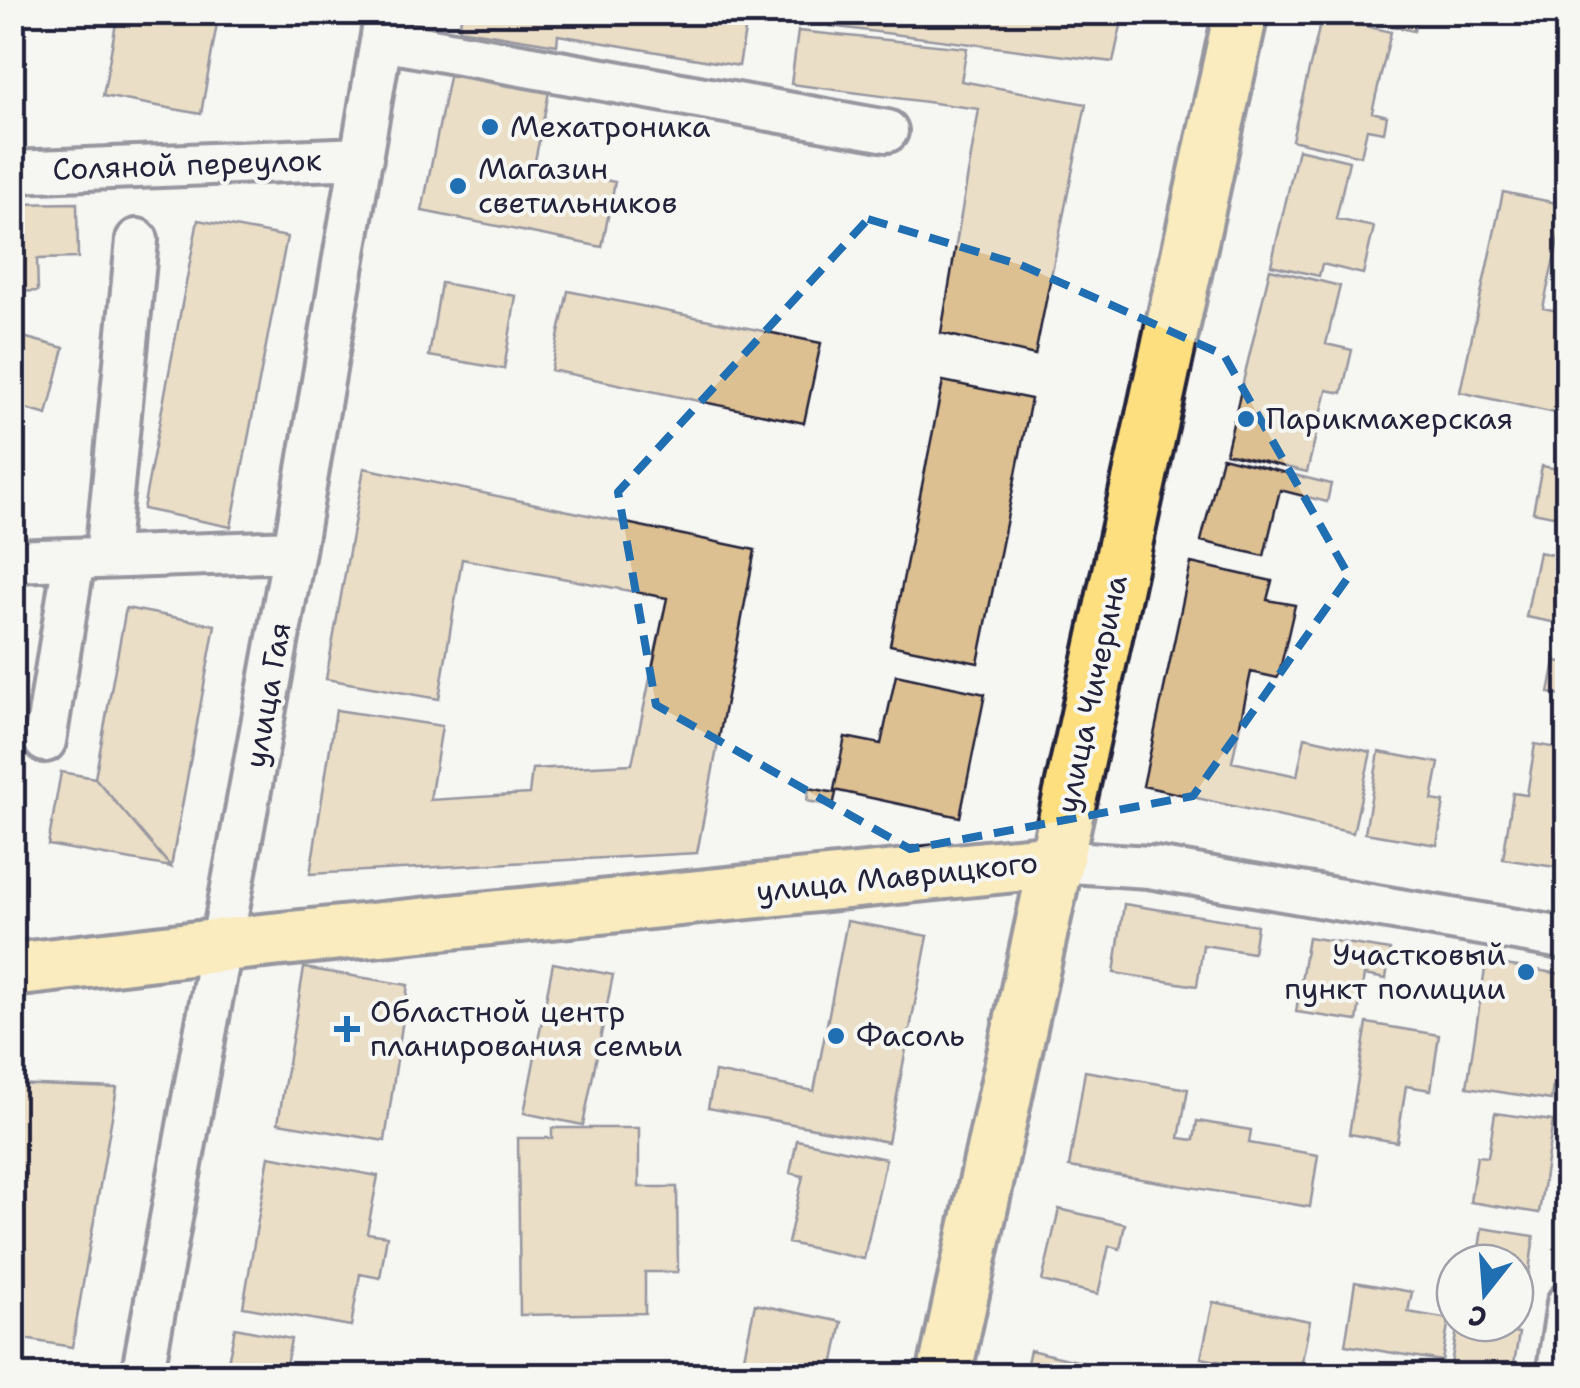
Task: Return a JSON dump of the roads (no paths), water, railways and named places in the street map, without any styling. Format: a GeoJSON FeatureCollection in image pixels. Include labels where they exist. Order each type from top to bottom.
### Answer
{"type":"FeatureCollection","features":[{"type":"Feature","properties":{"kind":"main road","name":"улица Чичерина"},"geometry":{"type":"LineString","coordinates":[[944,1376],[1241,12]]}},
{"type":"Feature","properties":{"kind":"main road","name":"улица Маврицкого"},"geometry":{"type":"LineString","coordinates":[[12,970],[1055,861]]}},
{"type":"Feature","properties":{"kind":"street"},"geometry":{"type":"LineString","coordinates":[[384,26],[887,131]]}},
{"type":"Feature","properties":{"kind":"street","name":"улица Гая"},"geometry":{"type":"LineString","coordinates":[[142,1376],[294,551],[384,26]]}},
{"type":"Feature","properties":{"kind":"street","name":"Соляной переулок"},"geometry":{"type":"LineString","coordinates":[[12,172],[362,158]]}},
{"type":"Feature","properties":{"kind":"street"},"geometry":{"type":"LineString","coordinates":[[44,742],[90,558],[137,240]]}},
{"type":"Feature","properties":{"kind":"street"},"geometry":{"type":"LineString","coordinates":[[12,561],[294,551]]}},
{"type":"Feature","properties":{"kind":"street","name":"улица Маврицкого"},"geometry":{"type":"LineString","coordinates":[[1055,861],[1149,867],[1568,939]]}},
{"type":"Feature","properties":{"kind":"street"},"geometry":{"type":"LineString","coordinates":[[1556,1376],[1568,1303]]}},
{"type":"Feature","properties":{"kind":"place","name":"Мехатроника"},"geometry":{"type":"Point","coordinates":[490,127]}},
{"type":"Feature","properties":{"kind":"place","name":"Магазин светильников"},"geometry":{"type":"Point","coordinates":[458,186]}},
{"type":"Feature","properties":{"kind":"place","name":"Парикмахерская"},"geometry":{"type":"Point","coordinates":[1246,419]}},
{"type":"Feature","properties":{"kind":"place","name":"Участковый пункт полиции"},"geometry":{"type":"Point","coordinates":[1526,972]}},
{"type":"Feature","properties":{"kind":"place","name":"Областной центр планирования семьи"},"geometry":{"type":"Point","coordinates":[347,1029]}},
{"type":"Feature","properties":{"kind":"place","name":"Фасоль"},"geometry":{"type":"Point","coordinates":[836,1036]}}]}
